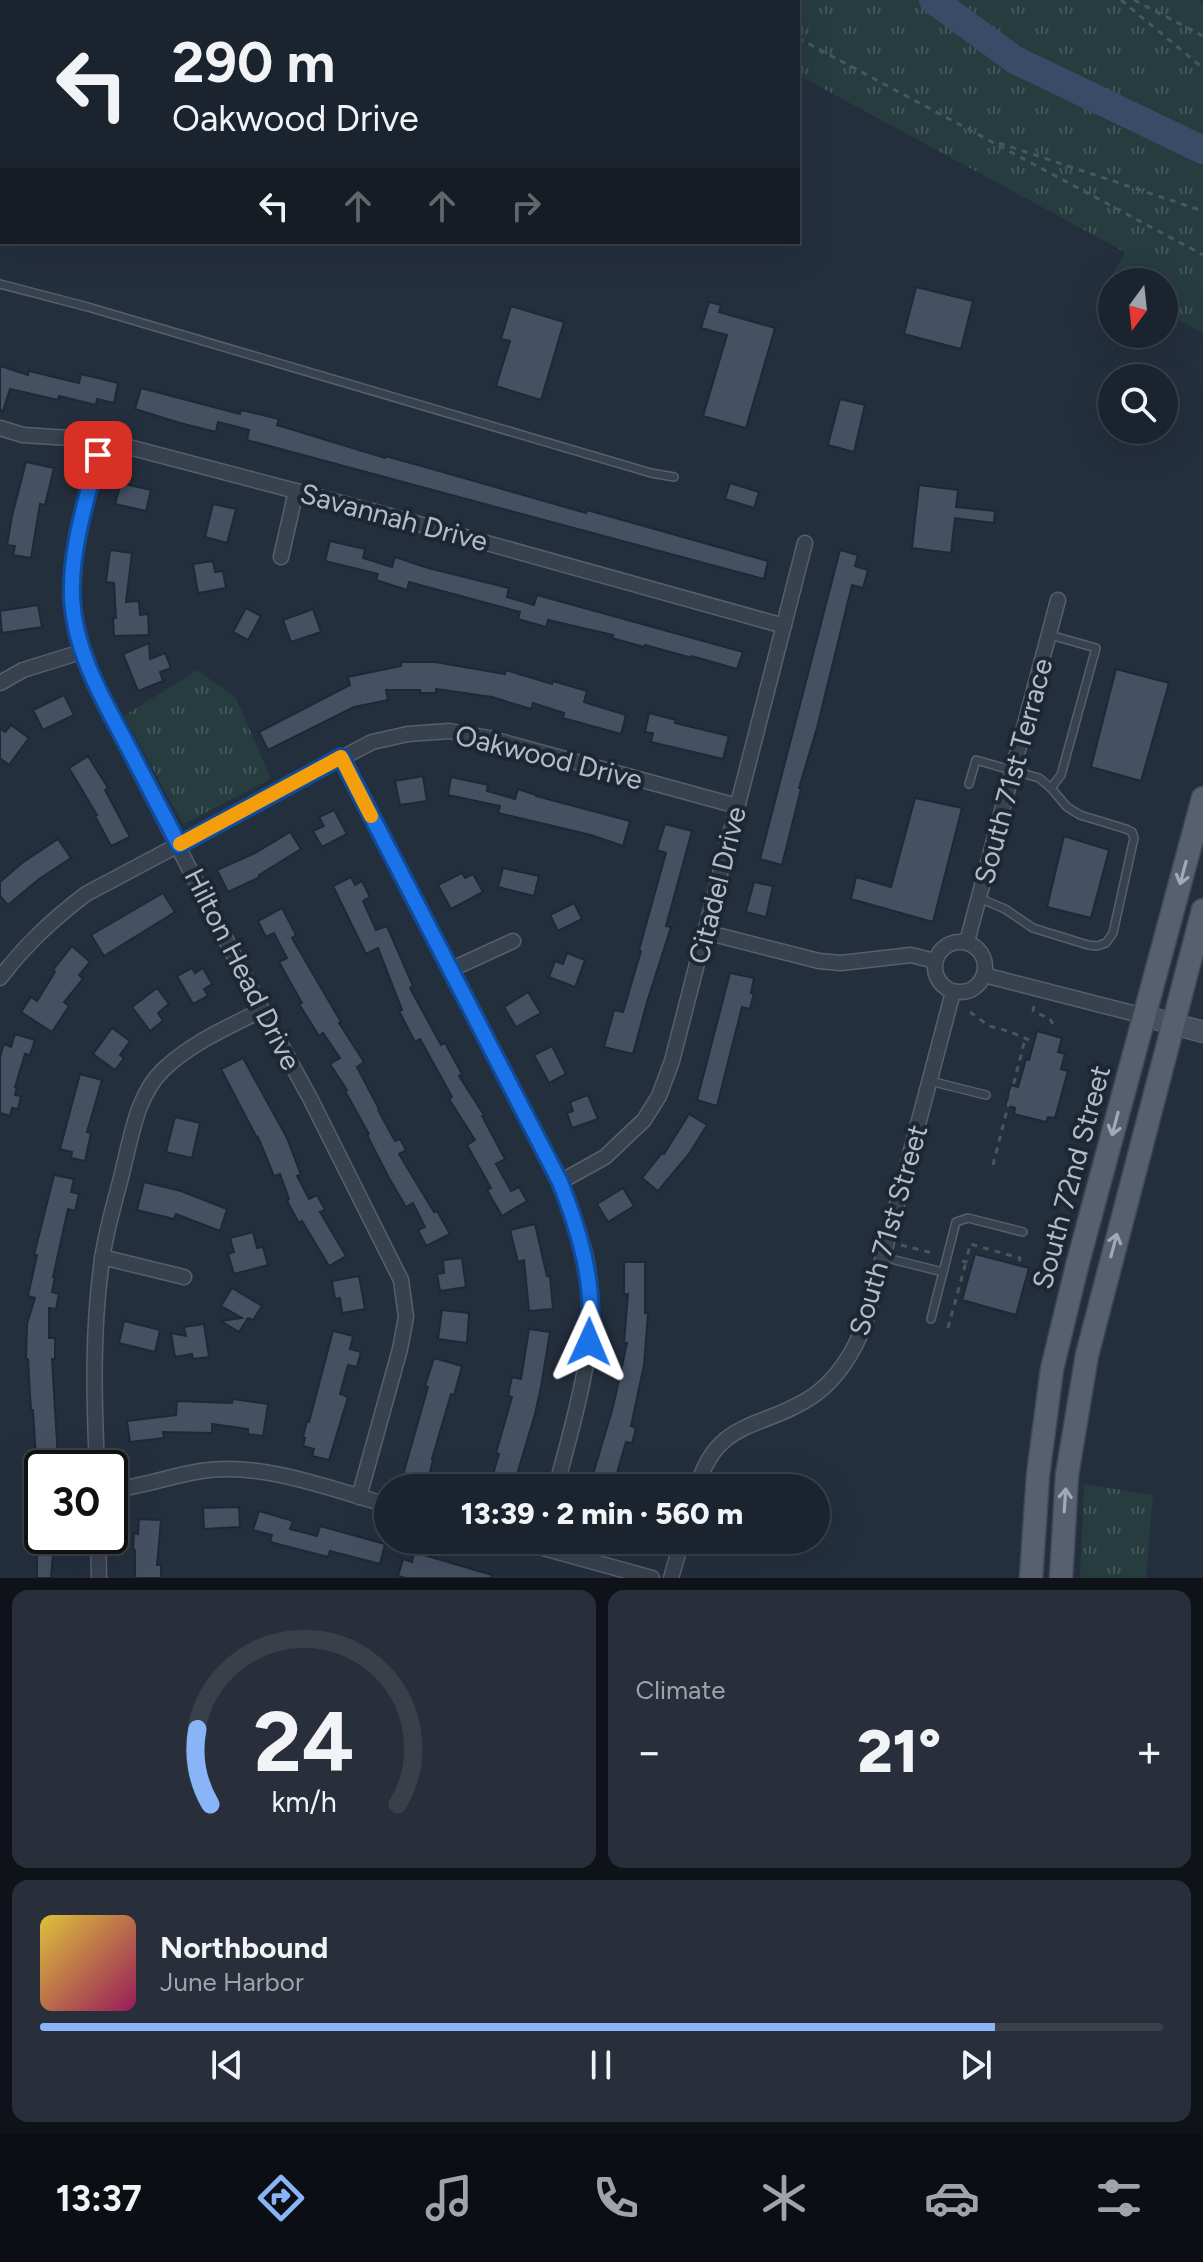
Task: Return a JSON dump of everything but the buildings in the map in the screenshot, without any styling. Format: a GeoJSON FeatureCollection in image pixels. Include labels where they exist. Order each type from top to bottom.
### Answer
{"type":"FeatureCollection","features":[{"type":"Feature","properties":{"kind":"main road","name":"South 72nd Street"},"geometry":{"type":"LineString","coordinates":[[1032,1577],[1038,1475],[1052,1369],[1203,798]]}},
{"type":"Feature","properties":{"kind":"main road","name":"South 72nd Street"},"geometry":{"type":"LineString","coordinates":[[1061,1578],[1067,1475],[1087,1355],[1203,910]]}},
{"type":"Feature","properties":{"kind":"main road"},"geometry":{"type":"LineString","coordinates":[[1144,1016],[1203,1032]]}},
{"type":"Feature","properties":{"kind":"street","name":"Savannah Drive"},"geometry":{"type":"LineString","coordinates":[[0,428],[23,435],[102,440],[784,626]]}},
{"type":"Feature","properties":{"kind":"street","name":"Hilton Head Drive"},"geometry":{"type":"LineString","coordinates":[[102,440],[82,515],[73,567],[72,598],[81,652],[95,685],[401,1280],[406,1317],[400,1349],[359,1497]]}},
{"type":"Feature","properties":{"kind":"street"},"geometry":{"type":"LineString","coordinates":[[281,557],[296,491]]}},
{"type":"Feature","properties":{"kind":"street","name":"Citadel Drive"},"geometry":{"type":"LineString","coordinates":[[560,1182],[605,1157],[644,1120],[659,1096],[672,1061],[805,543]]}},
{"type":"Feature","properties":{"kind":"street","name":"South 71st Terrace"},"geometry":{"type":"LineString","coordinates":[[967,942],[1058,600]]}},
{"type":"Feature","properties":{"kind":"street"},"geometry":{"type":"LineString","coordinates":[[0,683],[23,670],[81,652]]}},
{"type":"Feature","properties":{"kind":"street","name":"Oakwood Drive"},"geometry":{"type":"LineString","coordinates":[[0,978],[48,923],[86,894],[372,742],[408,734],[449,731],[489,738],[737,806]]}},
{"type":"Feature","properties":{"kind":"street"},"geometry":{"type":"LineString","coordinates":[[341,757],[560,1182],[574,1217],[586,1259],[591,1321],[587,1363],[559,1474]]}},
{"type":"Feature","properties":{"kind":"street"},"geometry":{"type":"LineString","coordinates":[[705,932],[819,961],[841,963],[911,955],[935,961]]}},
{"type":"Feature","properties":{"kind":"street"},"geometry":{"type":"LineString","coordinates":[[452,969],[513,941]]}},
{"type":"Feature","properties":{"kind":"street"},"geometry":{"type":"LineString","coordinates":[[967,942],[982,953],[986,965],[984,975],[975,988],[964,993],[953,992],[937,979],[935,961],[947,945],[967,942]]}},
{"type":"Feature","properties":{"kind":"street"},"geometry":{"type":"LineString","coordinates":[[984,975],[1144,1016]]}},
{"type":"Feature","properties":{"kind":"street","name":"South 71st Street"},"geometry":{"type":"LineString","coordinates":[[701,1474],[710,1455],[723,1440],[743,1427],[813,1396],[828,1384],[852,1352],[866,1321],[953,992]]}},
{"type":"Feature","properties":{"kind":"street"},"geometry":{"type":"LineString","coordinates":[[96,1450],[95,1327],[102,1257],[136,1116],[149,1088],[162,1071],[197,1044],[262,1010]]}},
{"type":"Feature","properties":{"kind":"street"},"geometry":{"type":"LineString","coordinates":[[102,1257],[184,1277]]}},
{"type":"Feature","properties":{"kind":"street"},"geometry":{"type":"LineString","coordinates":[[128,1489],[202,1470],[246,1470],[287,1477],[374,1501]]}},
{"type":"Feature","properties":{"kind":"street"},"geometry":{"type":"LineString","coordinates":[[98,1554],[99,1578]]}},
{"type":"Feature","properties":{"kind":"street"},"geometry":{"type":"LineString","coordinates":[[574,1554],[652,1578]]}},
{"type":"Feature","properties":{"kind":"street"},"geometry":{"type":"LineString","coordinates":[[671,1578],[678,1554]]}},
{"type":"Feature","properties":{"kind":"lane"},"geometry":{"type":"LineString","coordinates":[[0,284],[88,307],[651,473],[674,477]]}},
{"type":"Feature","properties":{"kind":"lane"},"geometry":{"type":"LineString","coordinates":[[1050,635],[1096,648],[1061,775],[1051,788]]}},
{"type":"Feature","properties":{"kind":"lane"},"geometry":{"type":"LineString","coordinates":[[969,784],[976,760],[1039,778],[1067,807],[1080,815],[1132,832],[1134,838],[1113,933],[1106,943],[1088,945],[1033,928],[1005,909],[979,898]]}},
{"type":"Feature","properties":{"kind":"lane"},"geometry":{"type":"LineString","coordinates":[[930,1081],[986,1095]]}},
{"type":"Feature","properties":{"kind":"lane"},"geometry":{"type":"LineString","coordinates":[[931,1319],[956,1222],[968,1218],[1023,1232]]}},
{"type":"Feature","properties":{"kind":"lane"},"geometry":{"type":"LineString","coordinates":[[883,1256],[943,1272]]}},
{"type":"Feature","properties":{"kind":"path"},"geometry":{"type":"LineString","coordinates":[[1121,0],[1203,68]]}},
{"type":"Feature","properties":{"kind":"path"},"geometry":{"type":"LineString","coordinates":[[1134,0],[1203,36]]}},
{"type":"Feature","properties":{"kind":"path"},"geometry":{"type":"LineString","coordinates":[[800,39],[1203,255]]}},
{"type":"Feature","properties":{"kind":"path"},"geometry":{"type":"LineString","coordinates":[[988,139],[1203,211]]}},
{"type":"Feature","properties":{"kind":"path"},"geometry":{"type":"LineString","coordinates":[[1034,1006],[1033,1011],[1047,1017],[1053,1024]]}},
{"type":"Feature","properties":{"kind":"path"},"geometry":{"type":"LineString","coordinates":[[970,1012],[989,1026],[1034,1042]]}},
{"type":"Feature","properties":{"kind":"path"},"geometry":{"type":"LineString","coordinates":[[993,1165],[1025,1039]]}},
{"type":"Feature","properties":{"kind":"path"},"geometry":{"type":"LineString","coordinates":[[948,1328],[970,1244],[1020,1258],[1019,1266]]}},
{"type":"Feature","properties":{"kind":"path"},"geometry":{"type":"LineString","coordinates":[[901,1245],[932,1253]]}},
{"type":"Feature","properties":{"kind":"green space"},"geometry":{"type":"Polygon","coordinates":[[[800,0],[1203,2],[1203,333],[1178,320],[1178,268],[1116,268],[1125,252],[800,76],[800,0]]]}},
{"type":"Feature","properties":{"kind":"green space"},"geometry":{"type":"Polygon","coordinates":[[[197,670],[236,698],[271,779],[183,824],[124,716],[197,670]]]}},
{"type":"Feature","properties":{"kind":"green space"},"geometry":{"type":"Polygon","coordinates":[[[1084,1484],[1153,1495],[1146,1578],[1080,1578],[1084,1484]]]}},
{"type":"Feature","properties":{"kind":"waterway"},"geometry":{"type":"LineString","coordinates":[[933,0],[1015,60],[1203,150]]}},
{"type":"Feature","properties":{"kind":"slow traffic"},"geometry":{"type":"LineString","coordinates":[[180,844],[341,757],[371,816]]}},
{"type":"Feature","properties":{"kind":"route"},"geometry":{"type":"LineString","coordinates":[[98,455],[82,515],[73,567],[75,625],[81,652],[95,685],[179,845],[341,757],[560,1182],[586,1259],[591,1321],[589,1342]]}}]}
